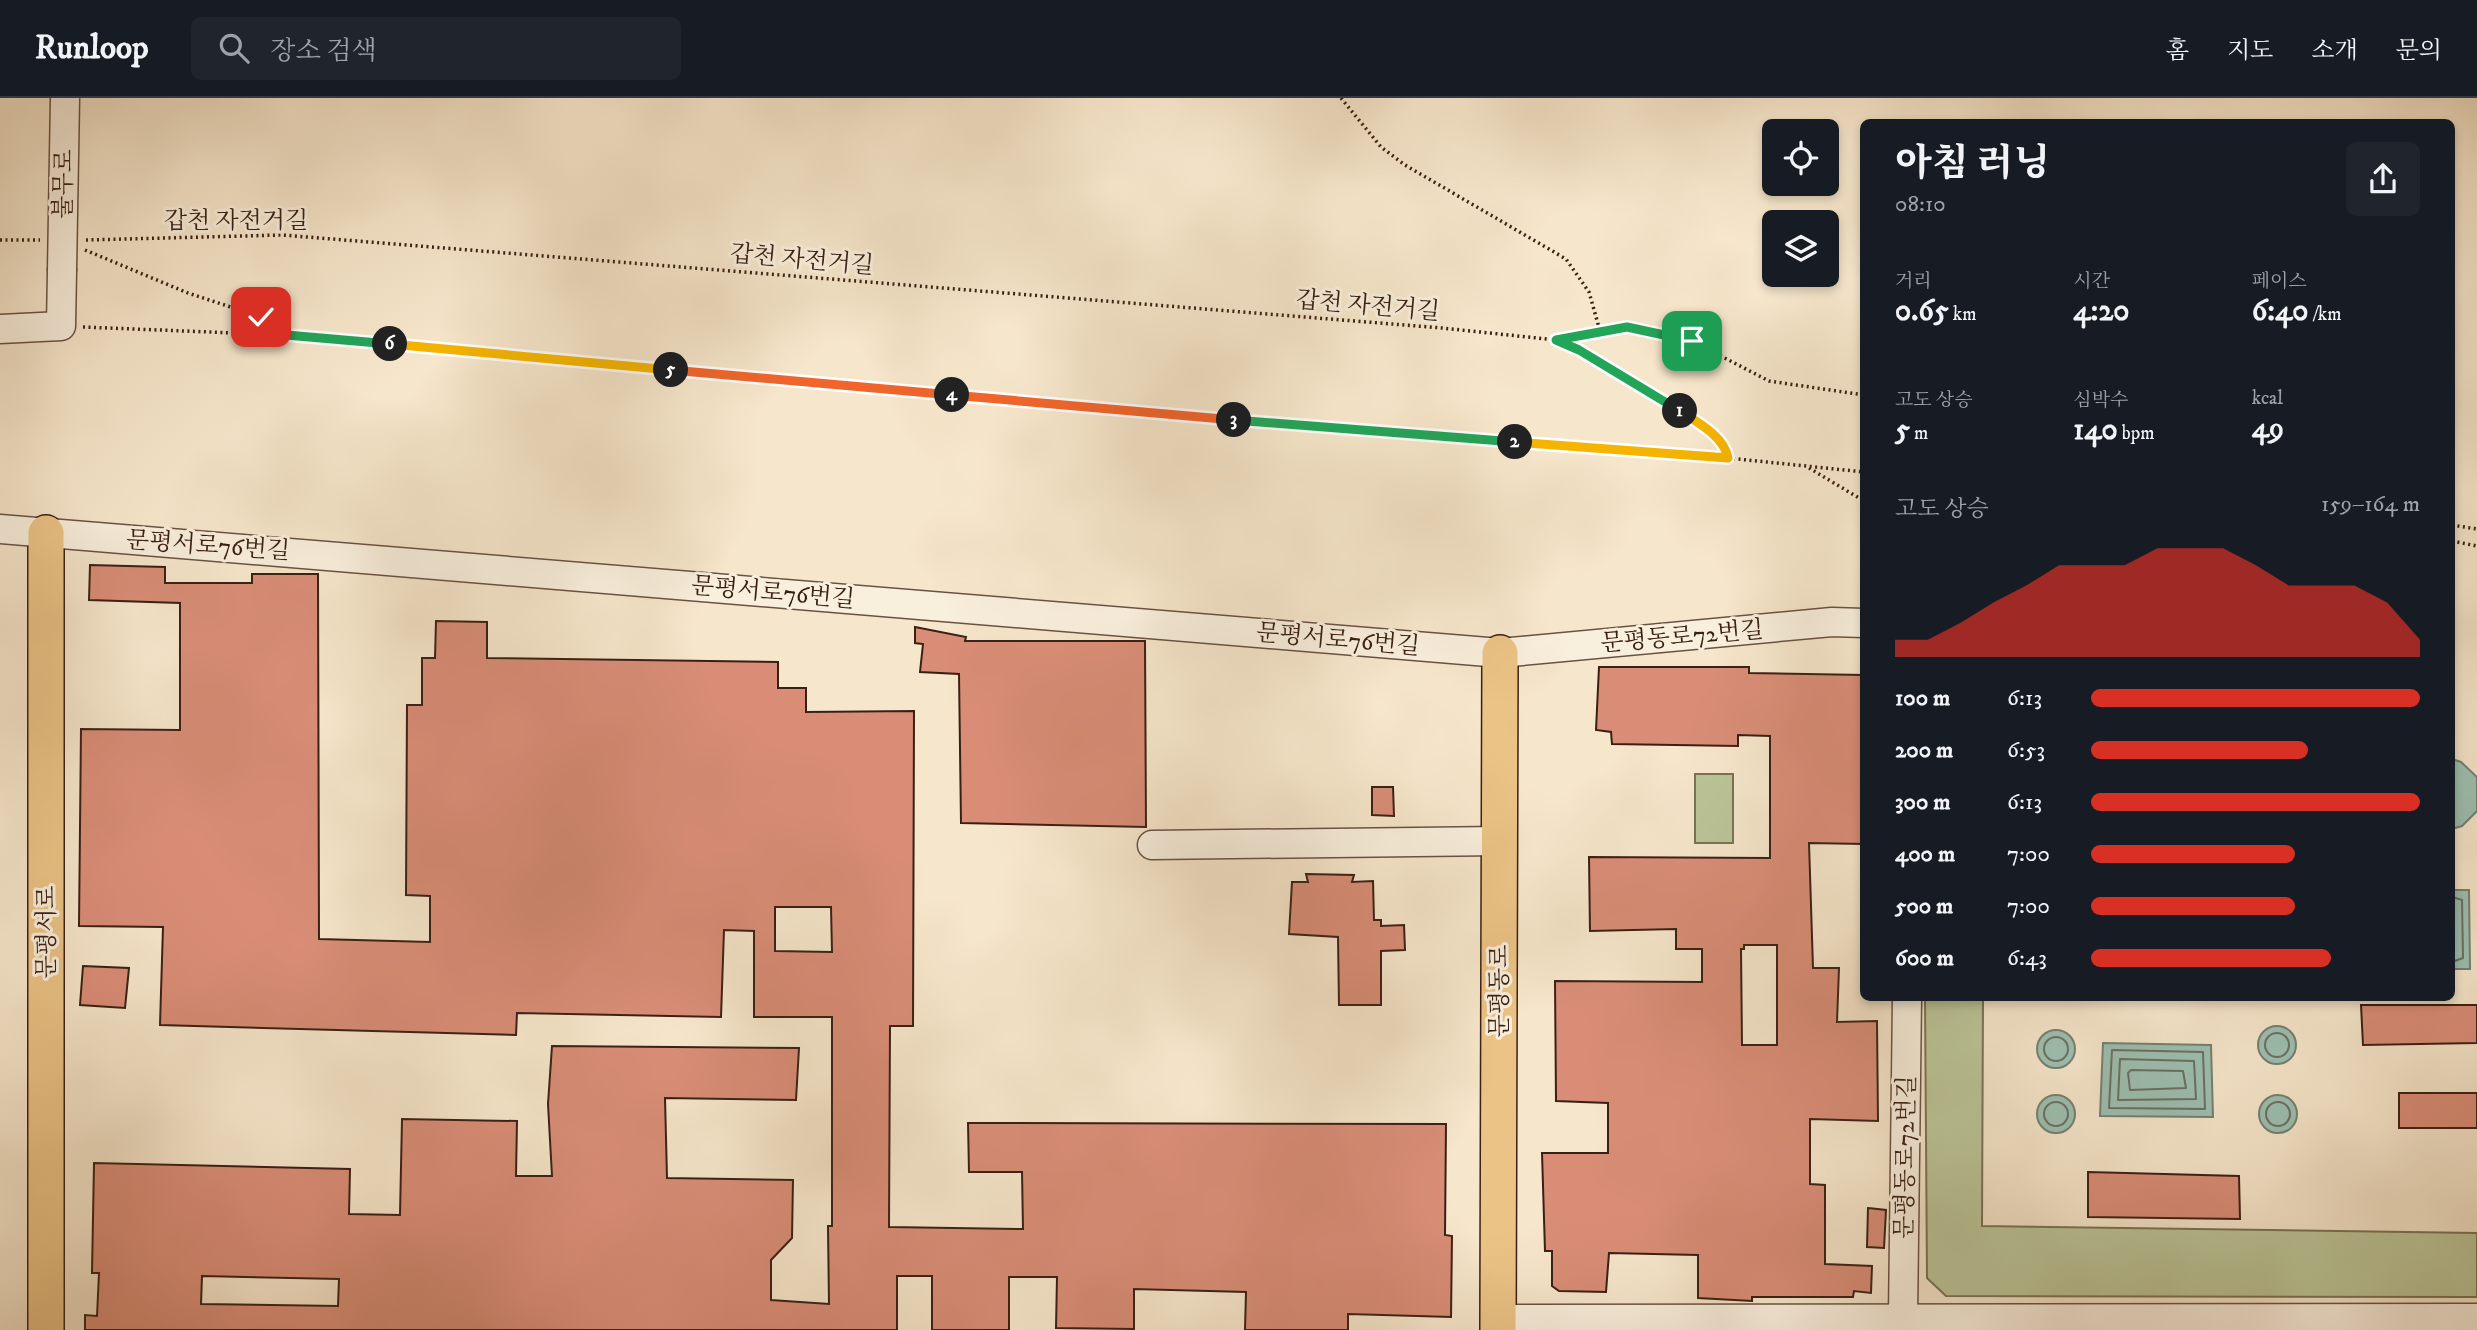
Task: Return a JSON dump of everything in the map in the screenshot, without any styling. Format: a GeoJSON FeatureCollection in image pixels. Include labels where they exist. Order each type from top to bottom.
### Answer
{"type":"FeatureCollection","features":[{"type":"Feature","properties":{"kind":"main road","name":"문평서로"},"geometry":{"type":"LineString","coordinates":[[46,534],[46,1330]]}},
{"type":"Feature","properties":{"kind":"main road","name":"문평동로"},"geometry":{"type":"LineString","coordinates":[[1498,1324],[1500,653]]}},
{"type":"Feature","properties":{"kind":"street","name":"불무로"},"geometry":{"type":"LineString","coordinates":[[61,326],[65,98]]}},
{"type":"Feature","properties":{"kind":"street"},"geometry":{"type":"LineString","coordinates":[[0,329],[61,326]]}},
{"type":"Feature","properties":{"kind":"street","name":"문평서로76번길"},"geometry":{"type":"LineString","coordinates":[[0,529],[1500,653]]}},
{"type":"Feature","properties":{"kind":"street","name":"문평동로72번길"},"geometry":{"type":"LineString","coordinates":[[1500,653],[1832,622],[1860,623]]}},
{"type":"Feature","properties":{"kind":"street"},"geometry":{"type":"LineString","coordinates":[[1152,845],[1500,841]]}},
{"type":"Feature","properties":{"kind":"street","name":"문평동로72번길"},"geometry":{"type":"LineString","coordinates":[[1903,1317],[1907,1001]]}},
{"type":"Feature","properties":{"kind":"street"},"geometry":{"type":"LineString","coordinates":[[1498,1324],[1903,1317],[2477,1318]]}},
{"type":"Feature","properties":{"kind":"path"},"geometry":{"type":"LineString","coordinates":[[1341,98],[1381,147],[1405,165],[1566,259],[1589,292],[1600,331]]}},
{"type":"Feature","properties":{"kind":"path","name":"갑천 자전거길"},"geometry":{"type":"LineString","coordinates":[[286,335],[261,317],[188,293],[75,242],[282,235],[1442,328],[1556,340],[1580,338],[1600,331],[1627,327],[1667,333],[1715,351],[1769,381],[1860,394]]}},
{"type":"Feature","properties":{"kind":"path"},"geometry":{"type":"LineString","coordinates":[[0,240],[51,240]]}},
{"type":"Feature","properties":{"kind":"path"},"geometry":{"type":"LineString","coordinates":[[61,326],[286,335],[1395,434],[1728,458],[1860,472]]}},
{"type":"Feature","properties":{"kind":"path"},"geometry":{"type":"LineString","coordinates":[[1556,340],[1579,350],[1686,415],[1723,445],[1728,458]]}},
{"type":"Feature","properties":{"kind":"path"},"geometry":{"type":"LineString","coordinates":[[1807,467],[1860,499]]}},
{"type":"Feature","properties":{"kind":"path"},"geometry":{"type":"LineString","coordinates":[[2455,525],[2477,529]]}},
{"type":"Feature","properties":{"kind":"path"},"geometry":{"type":"LineString","coordinates":[[2455,542],[2477,546]]}},
{"type":"Feature","properties":{"kind":"shaded area"},"geometry":{"type":"Polygon","coordinates":[[[1695,774],[1733,774],[1733,843],[1695,843],[1695,774]]]}},
{"type":"Feature","properties":{"kind":"shaded area"},"geometry":{"type":"Polygon","coordinates":[[[1925,1001],[1983,1001],[1982,1226],[2477,1233],[2477,1297],[1946,1296],[1927,1278],[1925,1001]]]}},
{"type":"Feature","properties":{"kind":"water"},"geometry":{"type":"Polygon","coordinates":[[[2455,760],[2477,777],[2477,811],[2462,826],[2455,828],[2455,760]]]}},
{"type":"Feature","properties":{"kind":"water"},"geometry":{"type":"Polygon","coordinates":[[[2455,890],[2469,890],[2470,969],[2455,969],[2455,890]]]}},
{"type":"Feature","properties":{"kind":"water"},"geometry":{"type":"Polygon","coordinates":[[[2277,1026],[2290,1032],[2296,1045],[2290,1058],[2277,1064],[2264,1058],[2258,1045],[2264,1032],[2277,1026]]]}},
{"type":"Feature","properties":{"kind":"water"},"geometry":{"type":"Polygon","coordinates":[[[2056,1030],[2069,1036],[2075,1049],[2069,1062],[2056,1068],[2043,1062],[2037,1049],[2043,1036],[2056,1030]]]}},
{"type":"Feature","properties":{"kind":"water"},"geometry":{"type":"Polygon","coordinates":[[[2103,1043],[2211,1045],[2213,1117],[2100,1116],[2103,1043]]]}},
{"type":"Feature","properties":{"kind":"water"},"geometry":{"type":"Polygon","coordinates":[[[2056,1095],[2069,1101],[2075,1114],[2069,1127],[2056,1133],[2043,1127],[2037,1114],[2043,1101],[2056,1095]]]}},
{"type":"Feature","properties":{"kind":"water"},"geometry":{"type":"Polygon","coordinates":[[[2278,1095],[2291,1101],[2297,1114],[2291,1127],[2278,1133],[2265,1127],[2259,1114],[2265,1101],[2278,1095]]]}},
{"type":"Feature","properties":{"kind":"building"},"geometry":{"type":"Polygon","coordinates":[[[90,565],[165,567],[165,583],[252,583],[252,574],[318,574],[319,939],[430,942],[430,896],[406,895],[407,705],[422,705],[422,658],[435,658],[436,621],[487,622],[487,658],[778,662],[778,688],[806,688],[806,712],[914,711],[913,1026],[890,1026],[889,1227],[1023,1229],[1022,1172],[969,1172],[968,1123],[1446,1124],[1445,1235],[1452,1236],[1451,1317],[1348,1314],[1348,1330],[1245,1330],[1246,1292],[1134,1289],[1134,1329],[1056,1328],[1057,1277],[1009,1277],[1009,1330],[932,1330],[932,1276],[897,1276],[897,1330],[85,1330],[85,1315],[97,1316],[99,1273],[92,1273],[94,1163],[350,1169],[349,1214],[400,1215],[402,1119],[517,1121],[516,1176],[552,1176],[548,1104],[552,1046],[799,1048],[796,1100],[665,1098],[667,1178],[793,1180],[792,1238],[771,1260],[771,1300],[829,1304],[828,1226],[832,1226],[832,1017],[754,1017],[754,931],[724,930],[721,1017],[517,1013],[516,1035],[160,1025],[163,927],[79,926],[81,729],[180,730],[180,603],[89,600],[90,565]],[[775,907],[775,951],[832,952],[831,907],[775,907]],[[202,1276],[201,1304],[338,1306],[339,1279],[202,1276]]]}},
{"type":"Feature","properties":{"kind":"building"},"geometry":{"type":"Polygon","coordinates":[[[915,627],[966,637],[965,641],[1145,641],[1146,827],[961,823],[959,674],[920,672],[923,644],[915,643],[915,627]]]}},
{"type":"Feature","properties":{"kind":"building"},"geometry":{"type":"Polygon","coordinates":[[[1599,667],[1749,667],[1749,673],[1860,675],[1860,844],[1809,843],[1813,968],[1839,968],[1837,1022],[1877,1021],[1878,1121],[1810,1119],[1810,1184],[1825,1185],[1825,1264],[1872,1266],[1871,1293],[1854,1291],[1853,1297],[1752,1297],[1752,1301],[1698,1298],[1698,1255],[1609,1253],[1606,1292],[1559,1291],[1552,1286],[1552,1251],[1545,1251],[1542,1153],[1608,1153],[1608,1103],[1556,1101],[1555,981],[1702,982],[1702,949],[1676,949],[1676,929],[1590,931],[1589,857],[1770,858],[1770,736],[1738,735],[1738,746],[1612,744],[1611,732],[1596,730],[1599,667]],[[1744,945],[1744,949],[1741,949],[1742,1045],[1777,1045],[1777,945],[1744,945]]]}},
{"type":"Feature","properties":{"kind":"building"},"geometry":{"type":"Polygon","coordinates":[[[1372,787],[1393,787],[1394,816],[1372,815],[1372,787]]]}},
{"type":"Feature","properties":{"kind":"building"},"geometry":{"type":"Polygon","coordinates":[[[1306,874],[1354,875],[1352,882],[1373,881],[1374,920],[1381,920],[1381,926],[1404,925],[1405,950],[1381,951],[1381,1005],[1339,1005],[1338,937],[1289,934],[1292,882],[1308,882],[1306,874]]]}},
{"type":"Feature","properties":{"kind":"building"},"geometry":{"type":"Polygon","coordinates":[[[83,966],[129,968],[125,1008],[80,1005],[83,966]]]}},
{"type":"Feature","properties":{"kind":"building"},"geometry":{"type":"Polygon","coordinates":[[[2361,1005],[2477,1005],[2477,1043],[2363,1045],[2361,1005]]]}},
{"type":"Feature","properties":{"kind":"building"},"geometry":{"type":"Polygon","coordinates":[[[2399,1093],[2477,1093],[2477,1128],[2399,1128],[2399,1093]]]}},
{"type":"Feature","properties":{"kind":"building"},"geometry":{"type":"Polygon","coordinates":[[[2088,1172],[2239,1176],[2240,1219],[2088,1217],[2088,1172]]]}},
{"type":"Feature","properties":{"kind":"building"},"geometry":{"type":"Polygon","coordinates":[[[1868,1208],[1886,1210],[1884,1248],[1867,1247],[1868,1208]]]}},
{"type":"Feature","properties":{"kind":"route"},"geometry":{"type":"LineString","coordinates":[[261,317],[286,335],[1395,434],[1728,458],[1723,445],[1686,415],[1579,350],[1556,340],[1580,338],[1600,331],[1627,327],[1667,333],[1692,341]]}}]}
